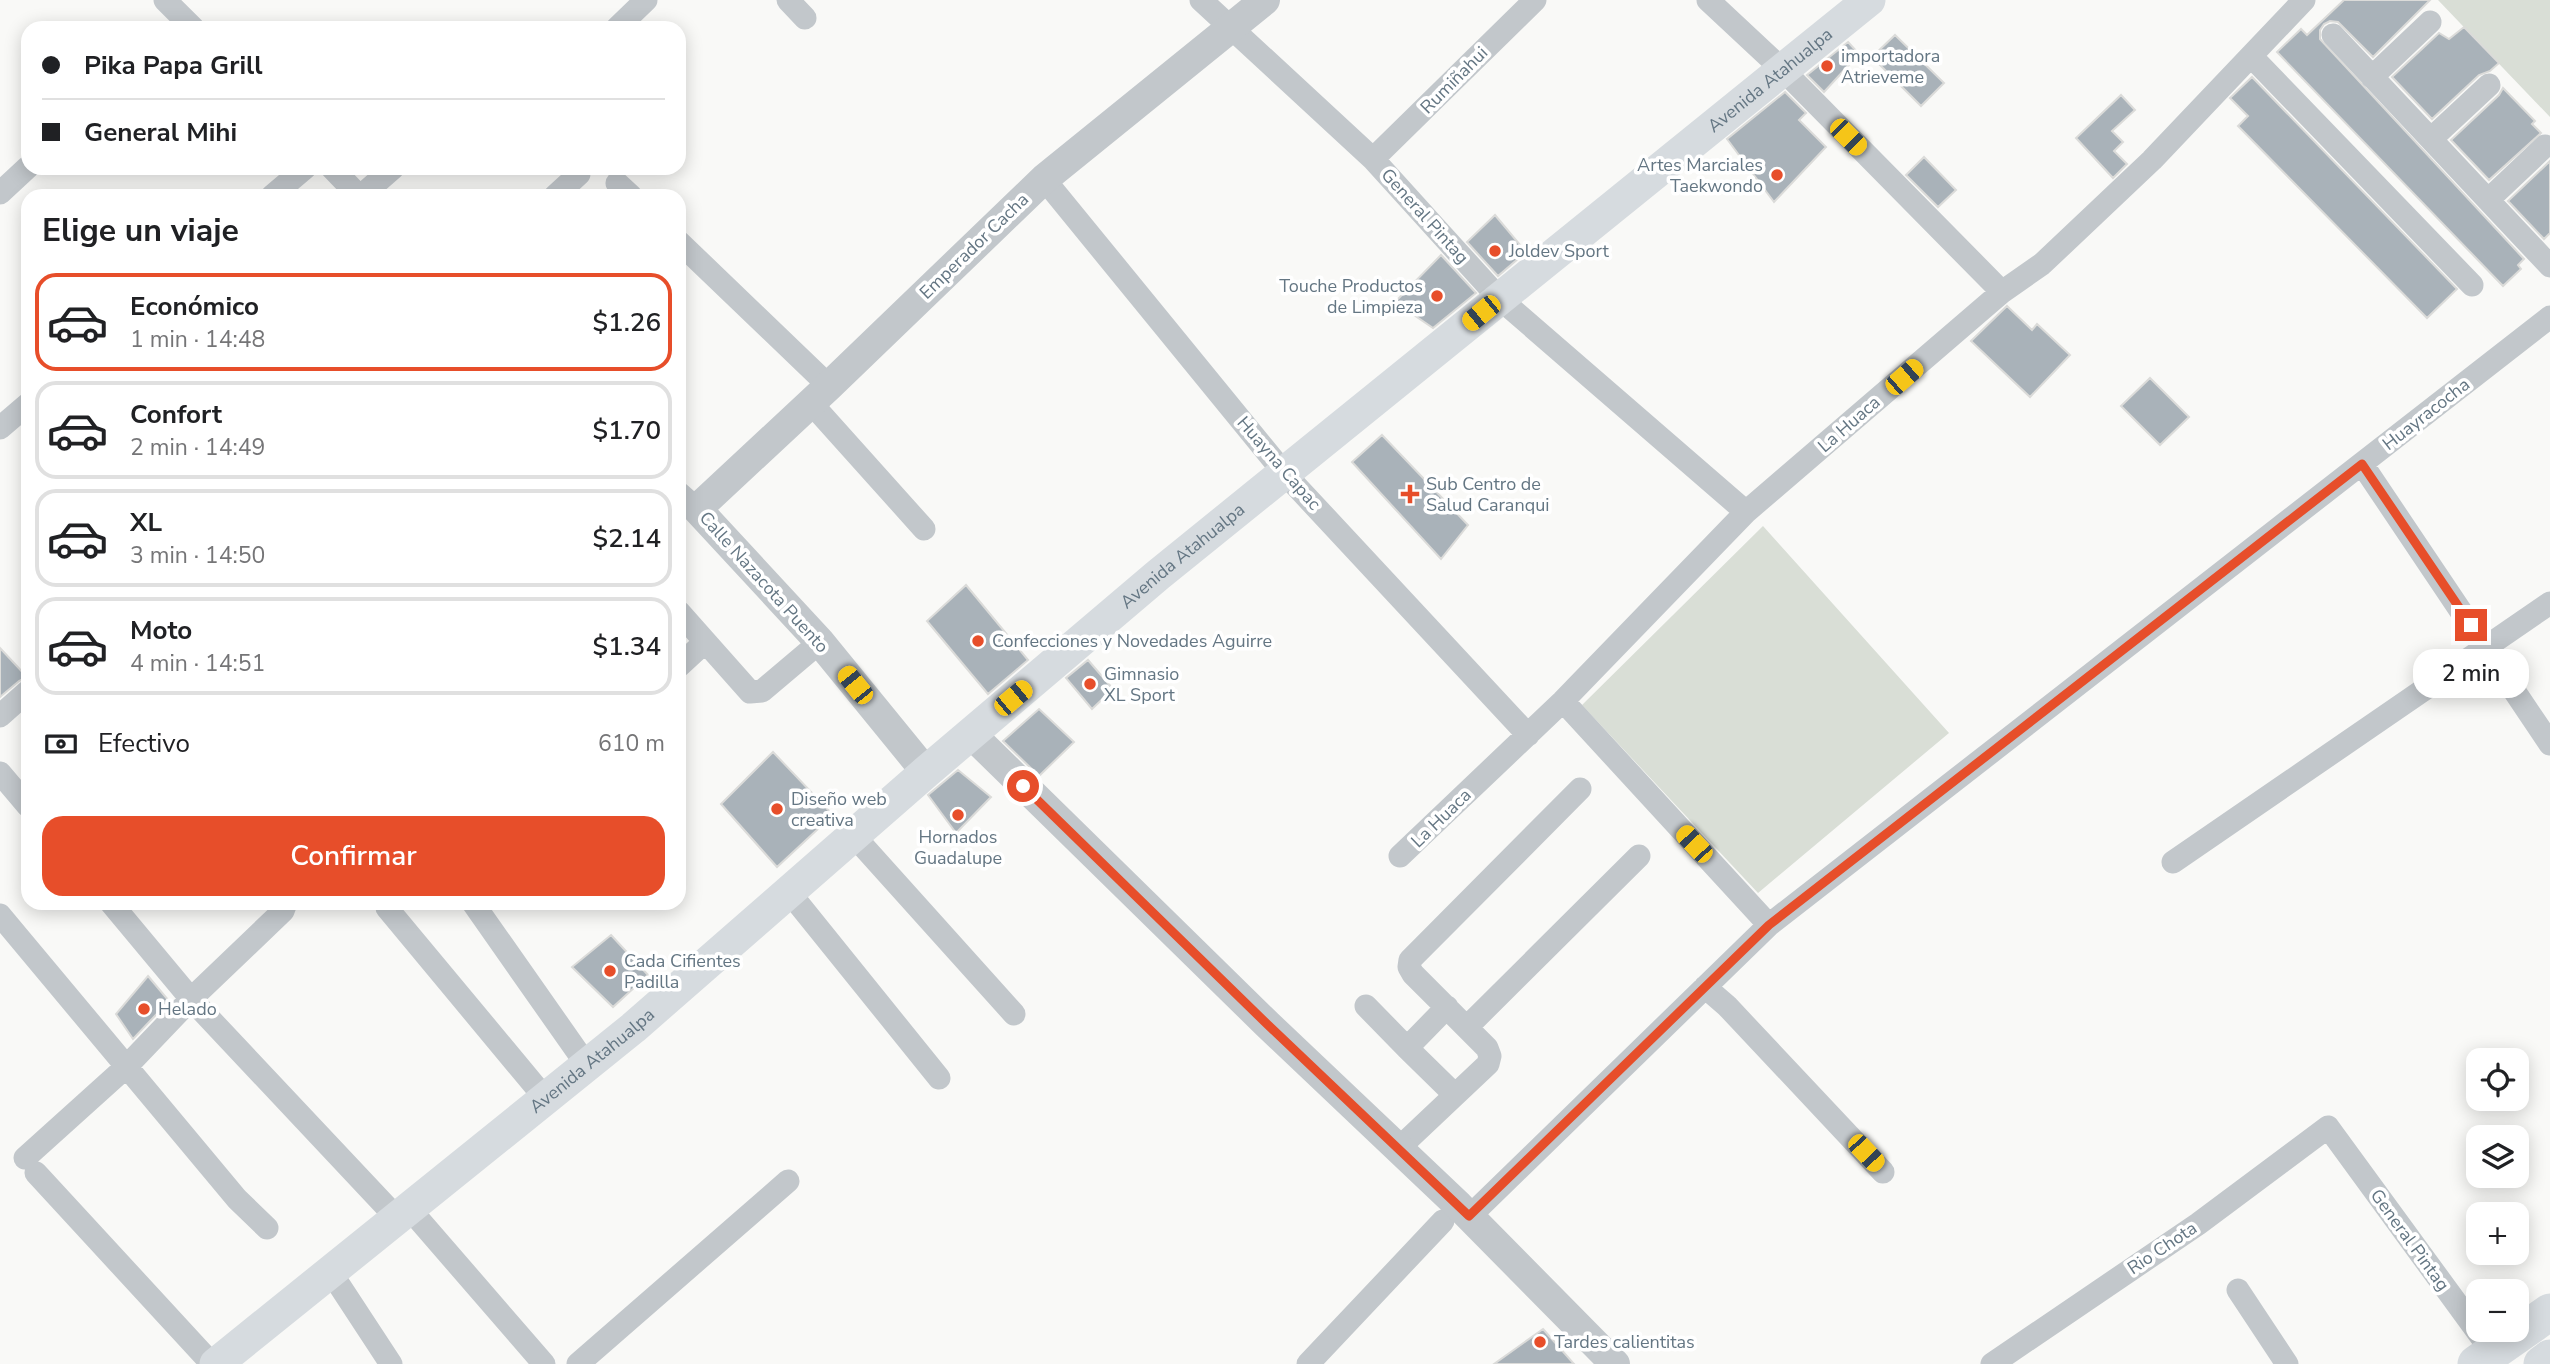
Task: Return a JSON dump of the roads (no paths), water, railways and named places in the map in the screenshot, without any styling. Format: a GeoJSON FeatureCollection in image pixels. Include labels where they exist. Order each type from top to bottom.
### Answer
{"type":"FeatureCollection","features":[{"type":"Feature","properties":{"kind":"main road","name":"Avenida Atahualpa"},"geometry":{"type":"LineString","coordinates":[[214,1364],[633,1028],[926,772],[1158,575],[1869,0]]}},
{"type":"Feature","properties":{"kind":"main road"},"geometry":{"type":"LineString","coordinates":[[2484,1358],[2550,1312]]}},
{"type":"Feature","properties":{"kind":"main road"},"geometry":{"type":"LineString","coordinates":[[2542,1364],[2550,1358]]}},
{"type":"Feature","properties":{"kind":"street"},"geometry":{"type":"LineString","coordinates":[[165,0],[182,21]]}},
{"type":"Feature","properties":{"kind":"street"},"geometry":{"type":"LineString","coordinates":[[624,21],[646,0]]}},
{"type":"Feature","properties":{"kind":"street"},"geometry":{"type":"LineString","coordinates":[[788,0],[805,18]]}},
{"type":"Feature","properties":{"kind":"street","name":"General Pintag"},"geometry":{"type":"LineString","coordinates":[[1201,0],[1373,159],[1500,298],[1746,512]]}},
{"type":"Feature","properties":{"kind":"street","name":"Emperador Cacha"},"geometry":{"type":"LineString","coordinates":[[688,501],[820,395],[1044,178],[1265,0]]}},
{"type":"Feature","properties":{"kind":"street","name":"Rumiñahui"},"geometry":{"type":"LineString","coordinates":[[1373,159],[1535,0]]}},
{"type":"Feature","properties":{"kind":"street"},"geometry":{"type":"LineString","coordinates":[[1708,0],[1783,70],[2003,292]]}},
{"type":"Feature","properties":{"kind":"street","name":"La Huaca"},"geometry":{"type":"LineString","coordinates":[[1400,856],[1563,701],[1746,512],[2003,292],[2042,264],[2152,160],[2304,0]]}},
{"type":"Feature","properties":{"kind":"street"},"geometry":{"type":"LineString","coordinates":[[2372,77],[2430,22]]}},
{"type":"Feature","properties":{"kind":"street"},"geometry":{"type":"LineString","coordinates":[[2333,35],[2550,266]]}},
{"type":"Feature","properties":{"kind":"street"},"geometry":{"type":"LineString","coordinates":[[2251,56],[2472,285]]}},
{"type":"Feature","properties":{"kind":"street"},"geometry":{"type":"LineString","coordinates":[[2431,139],[2489,85]]}},
{"type":"Feature","properties":{"kind":"street"},"geometry":{"type":"LineString","coordinates":[[2488,200],[2545,146]]}},
{"type":"Feature","properties":{"kind":"street"},"geometry":{"type":"LineString","coordinates":[[0,193],[21,174]]}},
{"type":"Feature","properties":{"kind":"street"},"geometry":{"type":"LineString","coordinates":[[280,189],[296,175]]}},
{"type":"Feature","properties":{"kind":"street"},"geometry":{"type":"LineString","coordinates":[[339,175],[353,189]]}},
{"type":"Feature","properties":{"kind":"street"},"geometry":{"type":"LineString","coordinates":[[368,189],[385,175]]}},
{"type":"Feature","properties":{"kind":"street"},"geometry":{"type":"LineString","coordinates":[[563,189],[578,175]]}},
{"type":"Feature","properties":{"kind":"street","name":"Huayna Capac"},"geometry":{"type":"LineString","coordinates":[[1044,178],[1285,474],[1528,735]]}},
{"type":"Feature","properties":{"kind":"street"},"geometry":{"type":"LineString","coordinates":[[686,250],[820,395],[924,528]]}},
{"type":"Feature","properties":{"kind":"street","name":"Huayracocha"},"geometry":{"type":"LineString","coordinates":[[1308,1364],[1456,1219],[1769,925],[2550,317]]}},
{"type":"Feature","properties":{"kind":"street"},"geometry":{"type":"LineString","coordinates":[[0,428],[21,410]]}},
{"type":"Feature","properties":{"kind":"street"},"geometry":{"type":"LineString","coordinates":[[2362,464],[2550,744]]}},
{"type":"Feature","properties":{"kind":"street","name":"Calle Nazacota Puento"},"geometry":{"type":"LineString","coordinates":[[688,501],[820,642],[926,772]]}},
{"type":"Feature","properties":{"kind":"street"},"geometry":{"type":"LineString","coordinates":[[2173,862],[2550,603]]}},
{"type":"Feature","properties":{"kind":"street"},"geometry":{"type":"LineString","coordinates":[[686,620],[750,692],[762,691],[820,642]]}},
{"type":"Feature","properties":{"kind":"street"},"geometry":{"type":"LineString","coordinates":[[686,660],[705,642]]}},
{"type":"Feature","properties":{"kind":"street"},"geometry":{"type":"LineString","coordinates":[[0,716],[21,697]]}},
{"type":"Feature","properties":{"kind":"street"},"geometry":{"type":"LineString","coordinates":[[1563,701],[1769,925]]}},
{"type":"Feature","properties":{"kind":"street"},"geometry":{"type":"LineString","coordinates":[[971,734],[1257,1014],[1399,1148],[1456,1219],[1615,1364]]}},
{"type":"Feature","properties":{"kind":"street"},"geometry":{"type":"LineString","coordinates":[[0,773],[21,798]]}},
{"type":"Feature","properties":{"kind":"street"},"geometry":{"type":"LineString","coordinates":[[1399,1148],[1488,1064],[1490,1056],[1487,1048],[1413,974],[1409,967],[1410,960],[1580,789]]}},
{"type":"Feature","properties":{"kind":"street"},"geometry":{"type":"LineString","coordinates":[[854,836],[1014,1014]]}},
{"type":"Feature","properties":{"kind":"street"},"geometry":{"type":"LineString","coordinates":[[1467,1027],[1639,856]]}},
{"type":"Feature","properties":{"kind":"street"},"geometry":{"type":"LineString","coordinates":[[789,892],[939,1077]]}},
{"type":"Feature","properties":{"kind":"street"},"geometry":{"type":"LineString","coordinates":[[117,910],[191,999],[402,1212],[544,1364]]}},
{"type":"Feature","properties":{"kind":"street"},"geometry":{"type":"LineString","coordinates":[[214,1364],[31,1166],[191,999],[283,910]]}},
{"type":"Feature","properties":{"kind":"street"},"geometry":{"type":"LineString","coordinates":[[389,910],[545,1098]]}},
{"type":"Feature","properties":{"kind":"street"},"geometry":{"type":"LineString","coordinates":[[478,910],[586,1064]]}},
{"type":"Feature","properties":{"kind":"street"},"geometry":{"type":"LineString","coordinates":[[0,915],[237,1199],[267,1228]]}},
{"type":"Feature","properties":{"kind":"street"},"geometry":{"type":"LineString","coordinates":[[1705,987],[1727,1006],[1883,1172]]}},
{"type":"Feature","properties":{"kind":"street"},"geometry":{"type":"LineString","coordinates":[[1366,1006],[1455,1095]]}},
{"type":"Feature","properties":{"kind":"street"},"geometry":{"type":"LineString","coordinates":[[1407,1048],[1447,1007]]}},
{"type":"Feature","properties":{"kind":"street","name":"General Pintag"},"geometry":{"type":"LineString","coordinates":[[2328,1127],[2484,1358]]}},
{"type":"Feature","properties":{"kind":"street","name":"Rio Chota"},"geometry":{"type":"LineString","coordinates":[[1992,1364],[2198,1224],[2328,1127]]}},
{"type":"Feature","properties":{"kind":"street"},"geometry":{"type":"LineString","coordinates":[[578,1364],[788,1181]]}},
{"type":"Feature","properties":{"kind":"street"},"geometry":{"type":"LineString","coordinates":[[330,1271],[391,1364]]}},
{"type":"Feature","properties":{"kind":"street"},"geometry":{"type":"LineString","coordinates":[[2238,1290],[2287,1364]]}},
{"type":"Feature","properties":{"kind":"place","name":"importadora Atrieveme"},"geometry":{"type":"Point","coordinates":[1827,66]}},
{"type":"Feature","properties":{"kind":"place","name":"Artes Marciales Taekwondo"},"geometry":{"type":"Point","coordinates":[1777,175]}},
{"type":"Feature","properties":{"kind":"place","name":"Joldev Sport"},"geometry":{"type":"Point","coordinates":[1495,251]}},
{"type":"Feature","properties":{"kind":"place","name":"Touche Productos de Limpieza"},"geometry":{"type":"Point","coordinates":[1437,296]}},
{"type":"Feature","properties":{"kind":"place","name":"Sub Centro de Salud Caranqui"},"geometry":{"type":"Point","coordinates":[1410,494]}},
{"type":"Feature","properties":{"kind":"place","name":"Confecciones y Novedades Aguirre"},"geometry":{"type":"Point","coordinates":[978,641]}},
{"type":"Feature","properties":{"kind":"place","name":"Gimnasio XL Sport"},"geometry":{"type":"Point","coordinates":[1090,684]}},
{"type":"Feature","properties":{"kind":"place","name":"Diseño web creativa"},"geometry":{"type":"Point","coordinates":[777,809]}},
{"type":"Feature","properties":{"kind":"place","name":"Hornados Guadalupe"},"geometry":{"type":"Point","coordinates":[958,815]}},
{"type":"Feature","properties":{"kind":"place","name":"Cada Cifientes Padilla"},"geometry":{"type":"Point","coordinates":[610,971]}},
{"type":"Feature","properties":{"kind":"place","name":"Helado"},"geometry":{"type":"Point","coordinates":[144,1009]}},
{"type":"Feature","properties":{"kind":"place","name":"Tardes calientitas"},"geometry":{"type":"Point","coordinates":[1540,1342]}}]}
